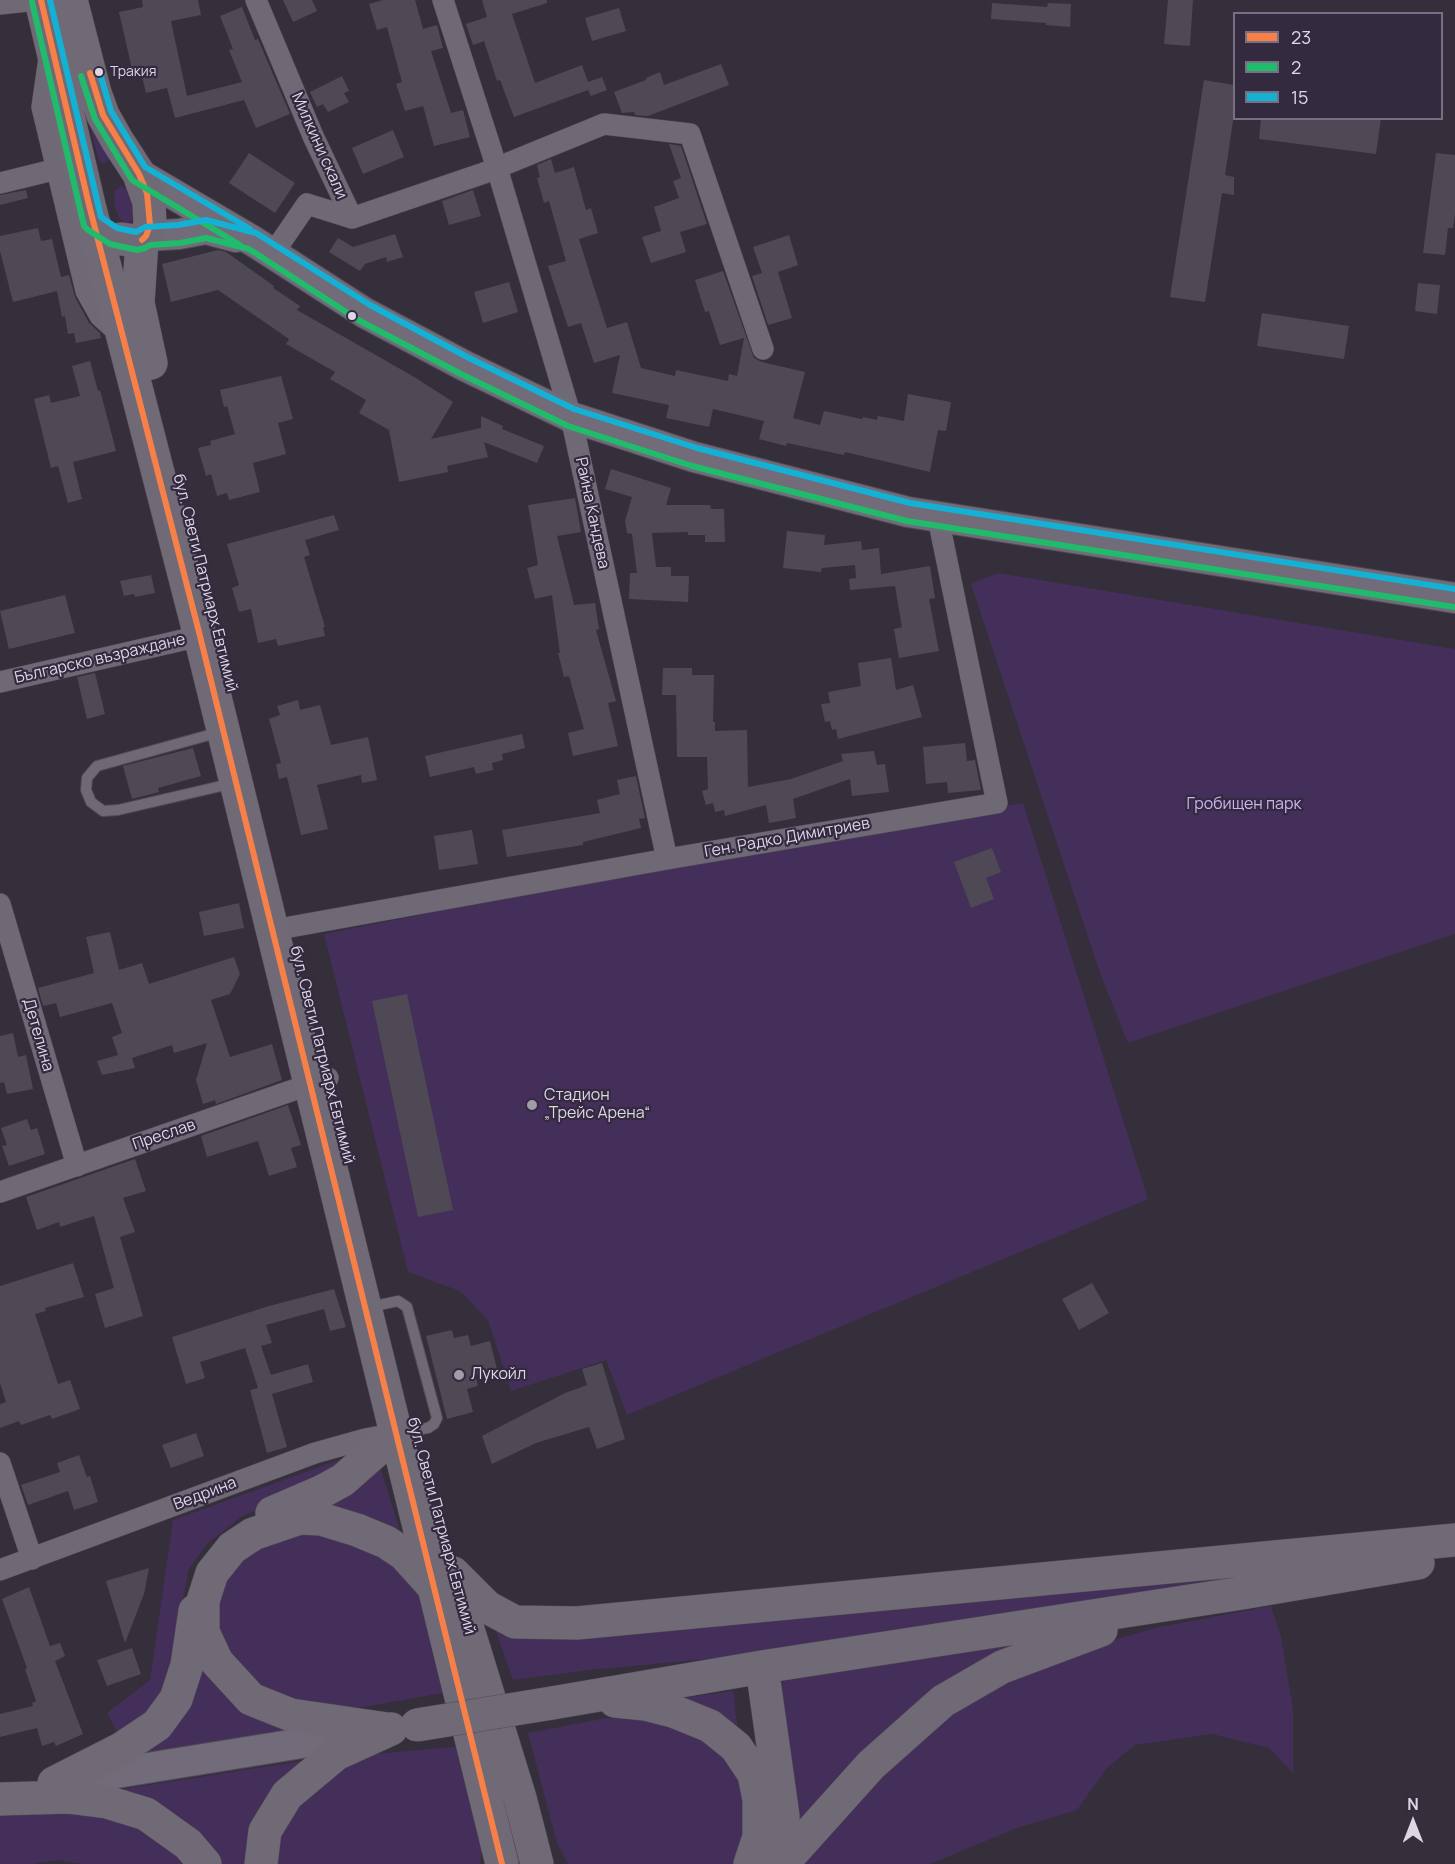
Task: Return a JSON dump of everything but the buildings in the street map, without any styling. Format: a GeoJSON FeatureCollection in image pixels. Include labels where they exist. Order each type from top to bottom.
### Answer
{"type":"FeatureCollection","features":[{"type":"Feature","properties":{"kind":"main road","name":"бул. Свети Патриарх Евтимий"},"geometry":{"type":"LineString","coordinates":[[39,0],[52,43],[91,214],[200,636],[235,783],[319,1081],[441,1577],[477,1763],[502,1864]]}},
{"type":"Feature","properties":{"kind":"main road"},"geometry":{"type":"LineString","coordinates":[[71,0],[95,93],[103,115],[138,172],[147,193],[150,225],[144,238],[123,240],[105,232],[91,214],[97,183],[107,172],[120,168],[138,172]]}},
{"type":"Feature","properties":{"kind":"main road","name":"бул. Свети Патриарх Евтимий"},"geometry":{"type":"LineString","coordinates":[[144,238],[138,303],[141,321],[290,927],[319,1081]]}},
{"type":"Feature","properties":{"kind":"main road"},"geometry":{"type":"LineString","coordinates":[[54,1783],[121,1749],[157,1725],[176,1700],[187,1665],[196,1597],[205,1568],[219,1547],[254,1521],[343,1480],[405,1432]]}},
{"type":"Feature","properties":{"kind":"main road"},"geometry":{"type":"LineString","coordinates":[[402,1727],[291,1715],[251,1698],[217,1662],[203,1632],[203,1601],[212,1573],[232,1548],[253,1534],[279,1524],[300,1518],[321,1520],[357,1530],[386,1542],[487,1607],[515,1622],[577,1623],[1455,1540]]}},
{"type":"Feature","properties":{"kind":"main road"},"geometry":{"type":"LineString","coordinates":[[261,1864],[265,1831],[287,1795],[336,1754],[402,1727],[762,1667],[1242,1593],[1455,1556]]}},
{"type":"Feature","properties":{"kind":"main road","name":"бул. Свети Патриарх Евтимий"},"geometry":{"type":"LineString","coordinates":[[441,1577],[520,1798],[537,1864]]}},
{"type":"Feature","properties":{"kind":"main road"},"geometry":{"type":"LineString","coordinates":[[782,1864],[871,1765],[943,1701],[1002,1667],[1095,1631],[1242,1593]]}},
{"type":"Feature","properties":{"kind":"main road"},"geometry":{"type":"LineString","coordinates":[[762,1667],[783,1816],[782,1864]]}},
{"type":"Feature","properties":{"kind":"main road"},"geometry":{"type":"LineString","coordinates":[[565,1700],[645,1704],[674,1711],[710,1726],[736,1747],[754,1774],[759,1800],[759,1837],[750,1864]]}},
{"type":"Feature","properties":{"kind":"main road"},"geometry":{"type":"LineString","coordinates":[[477,1763],[490,1849],[488,1864]]}},
{"type":"Feature","properties":{"kind":"main road"},"geometry":{"type":"LineString","coordinates":[[0,1798],[67,1797],[107,1802],[146,1814],[188,1844],[205,1864]]}},
{"type":"Feature","properties":{"kind":"main road"},"geometry":{"type":"LineString","coordinates":[[520,1798],[557,1864]]}},
{"type":"Feature","properties":{"kind":"street"},"geometry":{"type":"LineString","coordinates":[[0,4],[39,0]]}},
{"type":"Feature","properties":{"kind":"street","name":"Милкини скали"},"geometry":{"type":"LineString","coordinates":[[256,0],[313,136],[352,218],[496,168],[604,124],[690,134],[763,349]]}},
{"type":"Feature","properties":{"kind":"street","name":"Райна Кандева"},"geometry":{"type":"LineString","coordinates":[[444,0],[571,417],[667,859]]}},
{"type":"Feature","properties":{"kind":"street"},"geometry":{"type":"LineString","coordinates":[[52,43],[42,107],[86,291],[100,316],[121,335]]}},
{"type":"Feature","properties":{"kind":"street"},"geometry":{"type":"LineString","coordinates":[[0,183],[57,170]]}},
{"type":"Feature","properties":{"kind":"street"},"geometry":{"type":"LineString","coordinates":[[138,172],[365,313],[465,366],[571,417],[694,457],[938,518],[1455,598]]}},
{"type":"Feature","properties":{"kind":"street"},"geometry":{"type":"LineString","coordinates":[[263,248],[307,204],[352,218]]}},
{"type":"Feature","properties":{"kind":"street"},"geometry":{"type":"LineString","coordinates":[[144,238],[206,229],[263,248]]}},
{"type":"Feature","properties":{"kind":"street","name":"Ген. Радко Димитриев"},"geometry":{"type":"LineString","coordinates":[[290,927],[996,803],[938,518]]}},
{"type":"Feature","properties":{"kind":"street","name":"Българско възраждане"},"geometry":{"type":"LineString","coordinates":[[0,682],[200,636]]}},
{"type":"Feature","properties":{"kind":"street","name":"Детелина"},"geometry":{"type":"LineString","coordinates":[[0,904],[77,1166]]}},
{"type":"Feature","properties":{"kind":"street","name":"Преслав"},"geometry":{"type":"LineString","coordinates":[[0,1192],[319,1081]]}},
{"type":"Feature","properties":{"kind":"street","name":"Ведрина"},"geometry":{"type":"LineString","coordinates":[[0,1570],[315,1453],[365,1439],[405,1432]]}},
{"type":"Feature","properties":{"kind":"street"},"geometry":{"type":"LineString","coordinates":[[0,1463],[32,1559]]}},
{"type":"Feature","properties":{"kind":"street"},"geometry":{"type":"LineString","coordinates":[[0,1792],[402,1727]]}},
{"type":"Feature","properties":{"kind":"lane"},"geometry":{"type":"LineString","coordinates":[[223,731],[97,766],[87,778],[86,789],[91,802],[103,811],[118,810],[235,783]]}},
{"type":"Feature","properties":{"kind":"lane"},"geometry":{"type":"LineString","coordinates":[[374,1306],[398,1301],[407,1307],[437,1418],[428,1428],[405,1432]]}},
{"type":"Feature","properties":{"kind":"green space"},"geometry":{"type":"Polygon","coordinates":[[[54,0],[111,159],[102,163],[99,160],[54,0]]]}},
{"type":"Feature","properties":{"kind":"green space"},"geometry":{"type":"Polygon","coordinates":[[[121,186],[127,189],[133,202],[134,217],[129,224],[125,224],[119,218],[115,206],[114,191],[121,186]]]}},
{"type":"Feature","properties":{"kind":"green space","name":"Гробищен парк"},"geometry":{"type":"Polygon","coordinates":[[[998,573],[1455,649],[1455,934],[1128,1043],[1101,976],[971,584],[998,573]]]}},
{"type":"Feature","properties":{"kind":"green space"},"geometry":{"type":"Polygon","coordinates":[[[1023,803],[1148,1199],[627,1415],[606,1360],[511,1391],[488,1320],[460,1291],[408,1272],[324,934],[628,874],[1023,803]]]}},
{"type":"Feature","properties":{"kind":"green space"},"geometry":{"type":"Polygon","coordinates":[[[355,1454],[281,1499],[241,1517],[208,1543],[189,1568],[164,1696],[120,1738],[107,1713],[150,1680],[173,1520],[355,1454]]]}},
{"type":"Feature","properties":{"kind":"green space"},"geometry":{"type":"Polygon","coordinates":[[[377,1457],[404,1544],[308,1508],[377,1457]]]}},
{"type":"Feature","properties":{"kind":"green space"},"geometry":{"type":"Polygon","coordinates":[[[323,1528],[413,1573],[443,1693],[346,1710],[272,1699],[222,1652],[212,1598],[238,1555],[323,1528]]]}},
{"type":"Feature","properties":{"kind":"green space"},"geometry":{"type":"Polygon","coordinates":[[[1362,1560],[896,1629],[739,1656],[590,1670],[513,1680],[494,1626],[1362,1560]]]}},
{"type":"Feature","properties":{"kind":"green space"},"geometry":{"type":"Polygon","coordinates":[[[1271,1606],[1281,1637],[1293,1709],[1293,1773],[1269,1748],[1212,1734],[1135,1745],[1107,1768],[1077,1810],[1017,1828],[930,1864],[804,1864],[916,1739],[984,1687],[1059,1656],[1159,1627],[1271,1606]]]}},
{"type":"Feature","properties":{"kind":"green space"},"geometry":{"type":"Polygon","coordinates":[[[1038,1640],[794,1836],[777,1693],[784,1681],[1038,1640]]]}},
{"type":"Feature","properties":{"kind":"green space"},"geometry":{"type":"Polygon","coordinates":[[[197,1648],[305,1726],[113,1760],[197,1648]]]}},
{"type":"Feature","properties":{"kind":"green space"},"geometry":{"type":"Polygon","coordinates":[[[733,1691],[739,1740],[659,1701],[733,1691]]]}},
{"type":"Feature","properties":{"kind":"green space"},"geometry":{"type":"Polygon","coordinates":[[[607,1718],[671,1720],[729,1753],[750,1801],[739,1864],[568,1864],[557,1843],[528,1733],[607,1718]]]}},
{"type":"Feature","properties":{"kind":"green space"},"geometry":{"type":"Polygon","coordinates":[[[461,1746],[482,1849],[480,1864],[269,1864],[293,1800],[346,1764],[376,1754],[461,1746]]]}},
{"type":"Feature","properties":{"kind":"green space"},"geometry":{"type":"Polygon","coordinates":[[[314,1759],[252,1864],[218,1864],[98,1793],[314,1759]]]}},
{"type":"Feature","properties":{"kind":"green space"},"geometry":{"type":"Polygon","coordinates":[[[62,1807],[151,1830],[191,1864],[83,1864],[58,1860],[33,1864],[0,1864],[0,1816],[62,1807]]]}},
{"type":"Feature","properties":{"kind":"transit line","name":"23"},"geometry":{"type":"LineString","coordinates":[[41,0],[89,205],[200,636],[502,1864]]}},
{"type":"Feature","properties":{"kind":"transit line","name":"15"},"geometry":{"type":"LineString","coordinates":[[50,0],[101,217],[117,228],[136,232],[145,227],[206,220],[256,233],[370,305],[469,358],[574,409],[697,448],[910,503],[1455,589]]}},
{"type":"Feature","properties":{"kind":"transit line","name":"2"},"geometry":{"type":"LineString","coordinates":[[32,2],[84,226],[110,244],[137,250],[150,245],[206,238],[249,249],[360,321],[461,374],[568,426],[692,466],[907,521],[1454,607]]}},
{"type":"Feature","properties":{"kind":"transit line","name":"15"},"geometry":{"type":"LineString","coordinates":[[99,70],[111,111],[145,167],[250,229]]}},
{"type":"Feature","properties":{"kind":"transit line","name":"23"},"geometry":{"type":"LineString","coordinates":[[90,73],[103,115],[139,174],[147,193],[150,225],[142,240]]}},
{"type":"Feature","properties":{"kind":"transit line","name":"2"},"geometry":{"type":"LineString","coordinates":[[81,76],[95,119],[132,180],[240,245]]}},
{"type":"Feature","properties":{"kind":"place","name":"Тракия"},"geometry":{"type":"Point","coordinates":[99,72]}},
{"type":"Feature","properties":{"kind":"place","name":"Стадион „Трейс Арена“"},"geometry":{"type":"Point","coordinates":[532,1105]}},
{"type":"Feature","properties":{"kind":"place","name":"Лукойл"},"geometry":{"type":"Point","coordinates":[459,1375]}}]}
